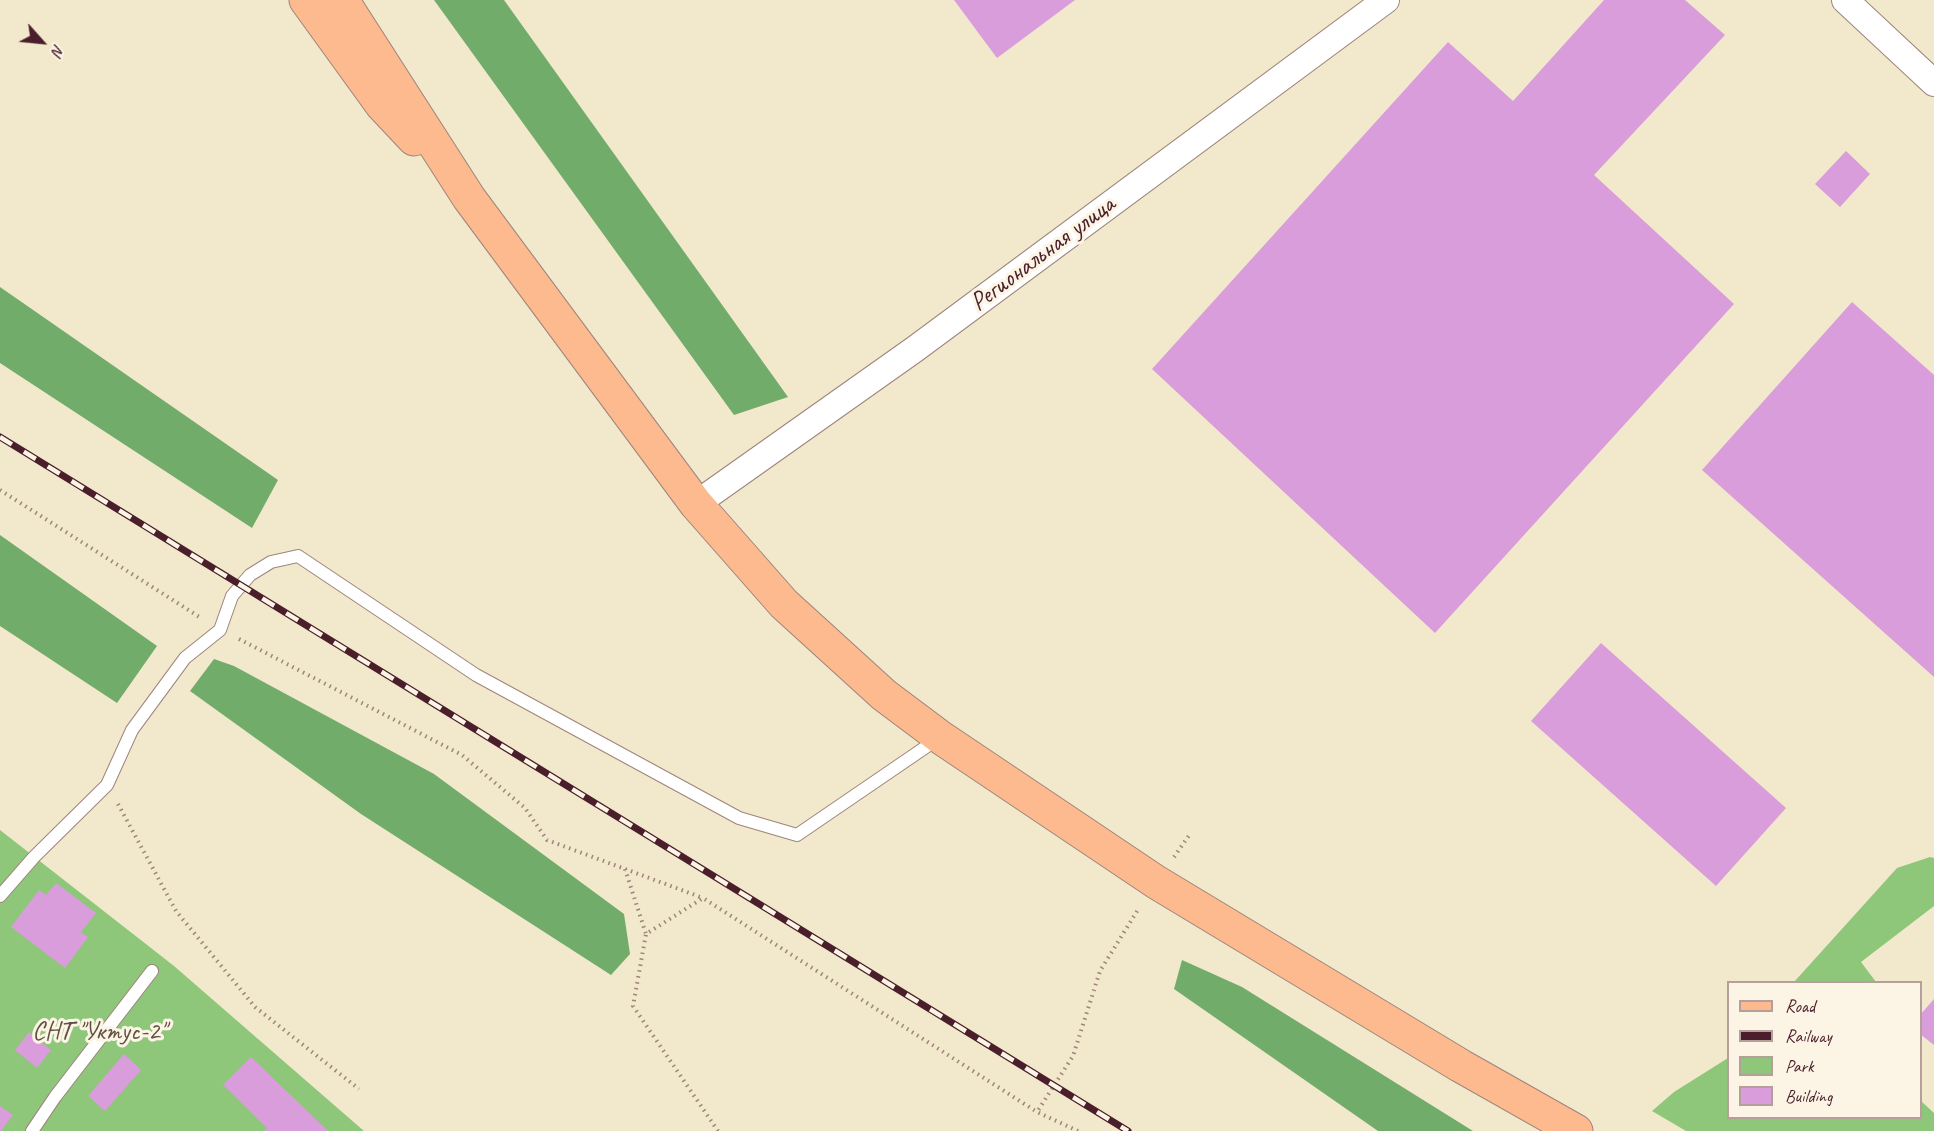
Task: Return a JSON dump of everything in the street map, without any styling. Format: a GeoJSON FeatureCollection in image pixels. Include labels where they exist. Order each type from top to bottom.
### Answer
{"type":"FeatureCollection","features":[{"type":"Feature","properties":{"kind":"main road"},"geometry":{"type":"LineString","coordinates":[[306,0],[382,105],[469,198]]}},
{"type":"Feature","properties":{"kind":"main road"},"geometry":{"type":"LineString","coordinates":[[342,0],[469,198],[696,504],[784,604],[884,694],[940,737],[1156,882],[1461,1066],[1576,1131]]}},
{"type":"Feature","properties":{"kind":"street","name":"Региональная улица"},"geometry":{"type":"LineString","coordinates":[[696,504],[915,349],[1386,0]]}},
{"type":"Feature","properties":{"kind":"street"},"geometry":{"type":"LineString","coordinates":[[1845,0],[1934,83]]}},
{"type":"Feature","properties":{"kind":"lane"},"geometry":{"type":"LineString","coordinates":[[0,896],[34,857],[107,785],[132,730],[185,658],[220,630],[232,596],[250,575],[272,562],[298,556],[476,675],[739,818],[797,835],[940,737]]}},
{"type":"Feature","properties":{"kind":"lane"},"geometry":{"type":"LineString","coordinates":[[32,1131],[55,1097],[152,971]]}},
{"type":"Feature","properties":{"kind":"path"},"geometry":{"type":"LineString","coordinates":[[0,490],[220,630],[462,755],[525,808],[547,840],[703,898],[1037,1112],[1078,1131]]}},
{"type":"Feature","properties":{"kind":"path"},"geometry":{"type":"LineString","coordinates":[[107,785],[176,911],[255,1007],[359,1089]]}},
{"type":"Feature","properties":{"kind":"path"},"geometry":{"type":"LineString","coordinates":[[1037,1112],[1073,1056],[1100,971],[1156,882],[1190,834]]}},
{"type":"Feature","properties":{"kind":"path"},"geometry":{"type":"LineString","coordinates":[[625,869],[646,934],[633,1006],[718,1131]]}},
{"type":"Feature","properties":{"kind":"path"},"geometry":{"type":"LineString","coordinates":[[646,934],[703,898]]}},
{"type":"Feature","properties":{"kind":"green space"},"geometry":{"type":"Polygon","coordinates":[[[434,0],[504,0],[788,397],[734,415],[434,0]]]}},
{"type":"Feature","properties":{"kind":"green space"},"geometry":{"type":"Polygon","coordinates":[[[0,287],[278,480],[252,528],[0,363],[0,287]]]}},
{"type":"Feature","properties":{"kind":"green space"},"geometry":{"type":"Polygon","coordinates":[[[0,535],[157,646],[117,703],[0,626],[0,535]]]}},
{"type":"Feature","properties":{"kind":"green space"},"geometry":{"type":"Polygon","coordinates":[[[214,659],[234,666],[434,774],[624,914],[630,954],[611,975],[361,814],[190,691],[214,659]]]}},
{"type":"Feature","properties":{"kind":"green space","name":"СНТ \"Уктус-2\""},"geometry":{"type":"Polygon","coordinates":[[[0,830],[174,966],[364,1131],[0,1131],[0,830]]]}},
{"type":"Feature","properties":{"kind":"green space"},"geometry":{"type":"Polygon","coordinates":[[[1930,857],[1934,858],[1934,906],[1861,962],[1875,981],[1795,981],[1897,868],[1930,857]]]}},
{"type":"Feature","properties":{"kind":"green space"},"geometry":{"type":"Polygon","coordinates":[[[1182,960],[1242,987],[1473,1131],[1378,1131],[1174,989],[1182,960]]]}},
{"type":"Feature","properties":{"kind":"green space"},"geometry":{"type":"Polygon","coordinates":[[[1727,1059],[1727,1119],[1922,1119],[1922,1102],[1934,1113],[1934,1131],[1686,1131],[1652,1111],[1674,1092],[1727,1059]]]}},
{"type":"Feature","properties":{"kind":"building"},"geometry":{"type":"Polygon","coordinates":[[[954,0],[1075,0],[997,58],[954,0]]]}},
{"type":"Feature","properties":{"kind":"building"},"geometry":{"type":"Polygon","coordinates":[[[1604,0],[1685,0],[1725,35],[1594,175],[1734,304],[1435,633],[1152,369],[1448,42],[1513,101],[1604,0]]]}},
{"type":"Feature","properties":{"kind":"building"},"geometry":{"type":"Polygon","coordinates":[[[1846,151],[1870,174],[1840,207],[1815,184],[1846,151]]]}},
{"type":"Feature","properties":{"kind":"building"},"geometry":{"type":"Polygon","coordinates":[[[1852,302],[1934,375],[1934,677],[1702,470],[1852,302]]]}},
{"type":"Feature","properties":{"kind":"building"},"geometry":{"type":"Polygon","coordinates":[[[1601,643],[1786,808],[1716,886],[1531,721],[1601,643]]]}},
{"type":"Feature","properties":{"kind":"building"},"geometry":{"type":"Polygon","coordinates":[[[56,883],[96,913],[81,932],[88,937],[65,968],[11,927],[39,890],[46,895],[56,883]]]}},
{"type":"Feature","properties":{"kind":"building"},"geometry":{"type":"Polygon","coordinates":[[[1934,999],[1934,1045],[1922,1036],[1922,1013],[1934,999]]]}},
{"type":"Feature","properties":{"kind":"building"},"geometry":{"type":"Polygon","coordinates":[[[29,1032],[51,1050],[37,1068],[15,1050],[29,1032]]]}},
{"type":"Feature","properties":{"kind":"building"},"geometry":{"type":"Polygon","coordinates":[[[124,1054],[141,1070],[105,1111],[88,1096],[124,1054]]]}},
{"type":"Feature","properties":{"kind":"building"},"geometry":{"type":"Polygon","coordinates":[[[251,1057],[328,1131],[264,1131],[267,1128],[223,1085],[251,1057]]]}},
{"type":"Feature","properties":{"kind":"building"},"geometry":{"type":"Polygon","coordinates":[[[0,1106],[13,1115],[1,1131],[0,1131],[0,1106]]]}},
{"type":"Feature","properties":{"kind":"railway"},"geometry":{"type":"LineString","coordinates":[[0,437],[1128,1131]]}}]}
